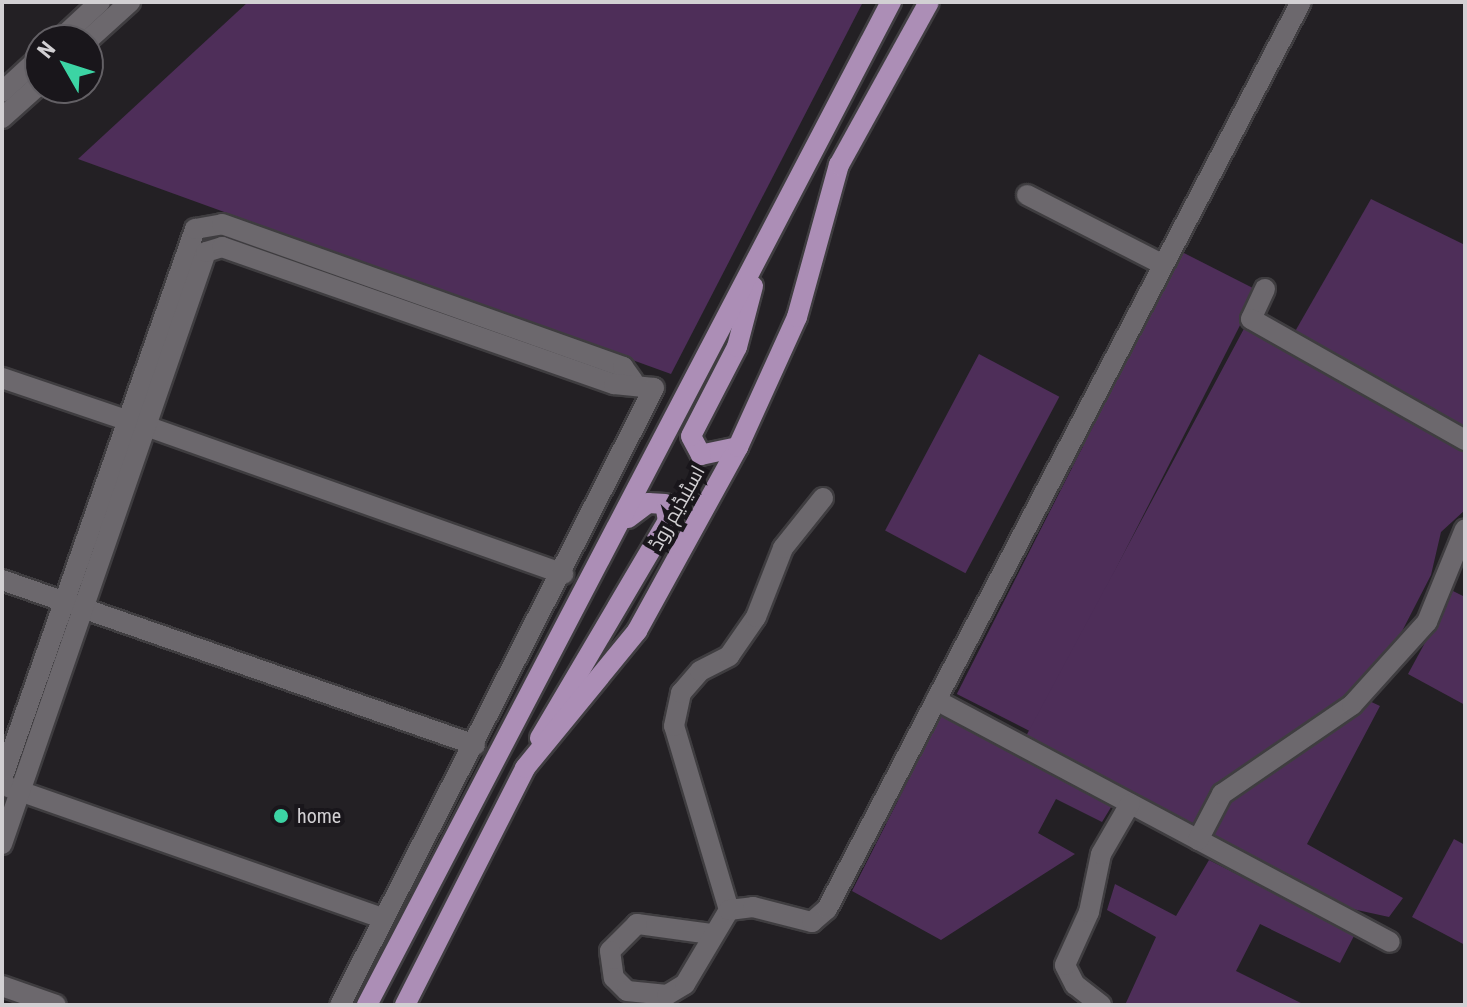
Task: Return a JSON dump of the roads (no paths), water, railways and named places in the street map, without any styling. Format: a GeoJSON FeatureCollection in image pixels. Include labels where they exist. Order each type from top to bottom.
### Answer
{"type":"FeatureCollection","features":[{"type":"Feature","properties":{"kind":"main road","name":"اسٹیڈیم روڈ"},"geometry":{"type":"LineString","coordinates":[[367,1005],[624,520],[891,2]]}},
{"type":"Feature","properties":{"kind":"main road","name":"اسٹیڈیم روڈ"},"geometry":{"type":"LineString","coordinates":[[405,1005],[525,768],[637,631],[738,447],[797,317],[839,165],[929,2]]}},
{"type":"Feature","properties":{"kind":"main road"},"geometry":{"type":"LineString","coordinates":[[738,447],[701,455],[691,436],[737,347],[761,252]]}},
{"type":"Feature","properties":{"kind":"main road"},"geometry":{"type":"LineString","coordinates":[[525,768],[655,547],[668,521],[665,504],[648,503],[624,520]]}},
{"type":"Feature","properties":{"kind":"street"},"geometry":{"type":"LineString","coordinates":[[76,24],[100,2]]}},
{"type":"Feature","properties":{"kind":"street"},"geometry":{"type":"LineString","coordinates":[[104,26],[130,2]]}},
{"type":"Feature","properties":{"kind":"street"},"geometry":{"type":"LineString","coordinates":[[711,934],[637,924],[610,951],[614,978],[627,991],[667,995],[685,984],[711,934],[729,910],[753,907],[812,922],[827,909],[1301,2]]}},
{"type":"Feature","properties":{"kind":"street"},"geometry":{"type":"LineString","coordinates":[[2,92],[24,72]]}},
{"type":"Feature","properties":{"kind":"street"},"geometry":{"type":"LineString","coordinates":[[2,118],[24,98]]}},
{"type":"Feature","properties":{"kind":"street"},"geometry":{"type":"LineString","coordinates":[[1027,195],[1162,264]]}},
{"type":"Feature","properties":{"kind":"street"},"geometry":{"type":"LineString","coordinates":[[2,844],[8,785],[62,603],[200,261],[213,248],[614,384],[633,381],[686,399]]}},
{"type":"Feature","properties":{"kind":"street"},"geometry":{"type":"LineString","coordinates":[[1265,289],[1251,319],[1465,440]]}},
{"type":"Feature","properties":{"kind":"street"},"geometry":{"type":"LineString","coordinates":[[2,378],[563,574]]}},
{"type":"Feature","properties":{"kind":"street"},"geometry":{"type":"LineString","coordinates":[[340,1005],[382,918],[563,574],[654,388]]}},
{"type":"Feature","properties":{"kind":"street"},"geometry":{"type":"LineString","coordinates":[[8,785],[83,610],[135,422]]}},
{"type":"Feature","properties":{"kind":"street"},"geometry":{"type":"LineString","coordinates":[[729,910],[674,726],[681,693],[700,671],[729,656],[756,617],[783,548],[823,498]]}},
{"type":"Feature","properties":{"kind":"street"},"geometry":{"type":"LineString","coordinates":[[1198,840],[1222,794],[1352,705],[1427,622],[1465,529]]}},
{"type":"Feature","properties":{"kind":"street"},"geometry":{"type":"LineString","coordinates":[[2,580],[475,745]]}},
{"type":"Feature","properties":{"kind":"street"},"geometry":{"type":"LineString","coordinates":[[936,700],[1390,942]]}},
{"type":"Feature","properties":{"kind":"street"},"geometry":{"type":"LineString","coordinates":[[8,785],[382,918]]}},
{"type":"Feature","properties":{"kind":"street"},"geometry":{"type":"LineString","coordinates":[[1101,1005],[1075,985],[1065,965],[1089,912],[1101,854],[1130,804]]}},
{"type":"Feature","properties":{"kind":"street"},"geometry":{"type":"LineString","coordinates":[[2,986],[56,1005]]}},
{"type":"Feature","properties":{"kind":"place","name":"home"},"geometry":{"type":"Point","coordinates":[281,816]}}]}
